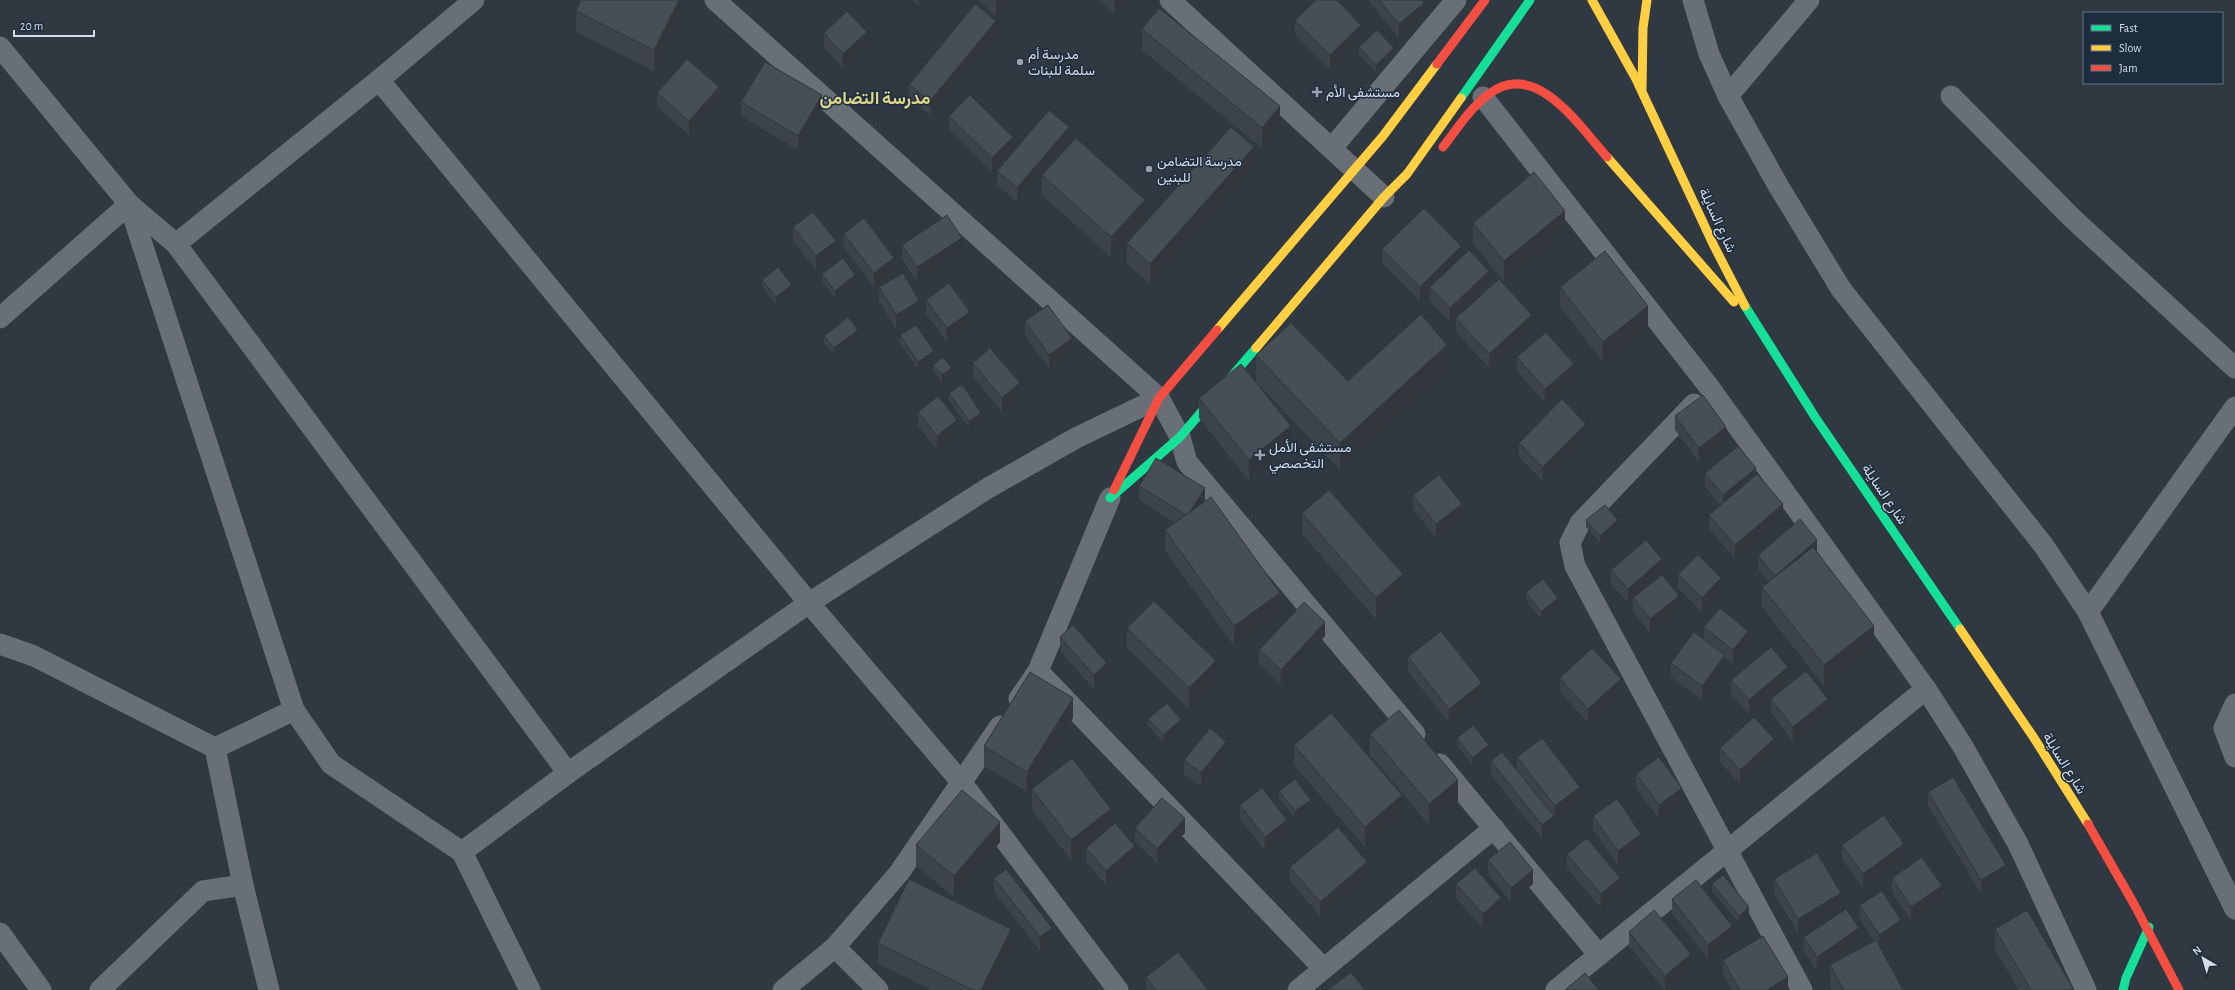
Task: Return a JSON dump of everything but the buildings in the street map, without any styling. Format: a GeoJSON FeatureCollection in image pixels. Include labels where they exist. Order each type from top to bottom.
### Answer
{"type":"FeatureCollection","features":[{"type":"Feature","properties":{"kind":"main road"},"geometry":{"type":"LineString","coordinates":[[1110,498],[1159,398],[1383,136],[1484,0]]}},
{"type":"Feature","properties":{"kind":"main road"},"geometry":{"type":"LineString","coordinates":[[1110,498],[1180,437],[1384,197],[1407,174],[1530,0]]}},
{"type":"Feature","properties":{"kind":"main road","name":"شارع السايلة"},"geometry":{"type":"LineString","coordinates":[[1592,0],[1642,90],[1720,258],[1760,333],[2029,732],[2148,927],[2179,990]]}},
{"type":"Feature","properties":{"kind":"main road"},"geometry":{"type":"LineString","coordinates":[[1642,90],[1643,28],[1647,0]]}},
{"type":"Feature","properties":{"kind":"main road"},"geometry":{"type":"LineString","coordinates":[[1436,156],[1483,97],[1495,88],[1510,84],[1525,84],[1539,89],[1551,98],[1611,161],[1760,333]]}},
{"type":"Feature","properties":{"kind":"main road"},"geometry":{"type":"LineString","coordinates":[[1384,197],[1407,188]]}},
{"type":"Feature","properties":{"kind":"main road"},"geometry":{"type":"LineString","coordinates":[[2123,990],[2126,978],[2148,927]]}},
{"type":"Feature","properties":{"kind":"street"},"geometry":{"type":"LineString","coordinates":[[176,244],[379,80],[474,0]]}},
{"type":"Feature","properties":{"kind":"street"},"geometry":{"type":"LineString","coordinates":[[715,0],[1159,398],[1180,437],[1187,462],[1599,955]]}},
{"type":"Feature","properties":{"kind":"street"},"geometry":{"type":"LineString","coordinates":[[1170,0],[1384,197]]}},
{"type":"Feature","properties":{"kind":"street"},"geometry":{"type":"LineString","coordinates":[[1332,148],[1456,0]]}},
{"type":"Feature","properties":{"kind":"street"},"geometry":{"type":"LineString","coordinates":[[1693,0],[1709,54],[1728,96],[1780,187],[1841,288],[2044,546],[2088,612],[2235,910]]}},
{"type":"Feature","properties":{"kind":"street"},"geometry":{"type":"LineString","coordinates":[[1728,96],[1809,0]]}},
{"type":"Feature","properties":{"kind":"street"},"geometry":{"type":"LineString","coordinates":[[0,47],[129,204],[176,244],[568,773]]}},
{"type":"Feature","properties":{"kind":"street"},"geometry":{"type":"LineString","coordinates":[[379,80],[809,604],[962,783],[1118,990]]}},
{"type":"Feature","properties":{"kind":"street"},"geometry":{"type":"LineString","coordinates":[[1951,96],[2071,217],[2235,368]]}},
{"type":"Feature","properties":{"kind":"street"},"geometry":{"type":"LineString","coordinates":[[1483,97],[1710,388],[1926,689],[1962,745],[2018,844],[2086,990]]}},
{"type":"Feature","properties":{"kind":"street"},"geometry":{"type":"LineString","coordinates":[[0,318],[129,204]]}},
{"type":"Feature","properties":{"kind":"street"},"geometry":{"type":"LineString","coordinates":[[129,204],[294,710],[331,764],[462,852],[530,990]]}},
{"type":"Feature","properties":{"kind":"street"},"geometry":{"type":"LineString","coordinates":[[1710,388],[1580,523],[1570,543],[1575,566],[1802,990]]}},
{"type":"Feature","properties":{"kind":"street"},"geometry":{"type":"LineString","coordinates":[[462,852],[568,773],[809,604],[988,488],[1076,438],[1159,398]]}},
{"type":"Feature","properties":{"kind":"street"},"geometry":{"type":"LineString","coordinates":[[2088,612],[2235,407]]}},
{"type":"Feature","properties":{"kind":"street"},"geometry":{"type":"LineString","coordinates":[[783,990],[835,947],[899,873],[1038,671],[1110,498]]}},
{"type":"Feature","properties":{"kind":"street"},"geometry":{"type":"LineString","coordinates":[[0,644],[34,656],[214,748]]}},
{"type":"Feature","properties":{"kind":"street"},"geometry":{"type":"LineString","coordinates":[[1038,671],[1323,968]]}},
{"type":"Feature","properties":{"kind":"street"},"geometry":{"type":"LineString","coordinates":[[1556,990],[1926,689]]}},
{"type":"Feature","properties":{"kind":"street"},"geometry":{"type":"LineString","coordinates":[[2235,704],[2224,728],[2235,758]]}},
{"type":"Feature","properties":{"kind":"street"},"geometry":{"type":"LineString","coordinates":[[214,748],[294,710]]}},
{"type":"Feature","properties":{"kind":"street"},"geometry":{"type":"LineString","coordinates":[[214,748],[243,885],[269,990]]}},
{"type":"Feature","properties":{"kind":"street"},"geometry":{"type":"LineString","coordinates":[[1298,990],[1494,828]]}},
{"type":"Feature","properties":{"kind":"street"},"geometry":{"type":"LineString","coordinates":[[100,990],[203,891],[243,885]]}},
{"type":"Feature","properties":{"kind":"street"},"geometry":{"type":"LineString","coordinates":[[0,933],[41,990]]}},
{"type":"Feature","properties":{"kind":"street"},"geometry":{"type":"LineString","coordinates":[[835,947],[878,990]]}},
{"type":"Feature","properties":{"kind":"traffic: fast"},"geometry":{"type":"LineString","coordinates":[[1461,98],[1530,0]]}},
{"type":"Feature","properties":{"kind":"traffic: fast"},"geometry":{"type":"LineString","coordinates":[[1745,306],[1815,417],[1960,629]]}},
{"type":"Feature","properties":{"kind":"traffic: fast"},"geometry":{"type":"LineString","coordinates":[[1110,498],[1180,437],[1256,348]]}},
{"type":"Feature","properties":{"kind":"traffic: fast"},"geometry":{"type":"LineString","coordinates":[[2123,990],[2126,978],[2149,927]]}},
{"type":"Feature","properties":{"kind":"traffic: slow"},"geometry":{"type":"LineString","coordinates":[[1592,0],[1636,79],[1714,246],[1745,306]]}},
{"type":"Feature","properties":{"kind":"traffic: slow"},"geometry":{"type":"LineString","coordinates":[[1642,89],[1643,28],[1647,0]]}},
{"type":"Feature","properties":{"kind":"traffic: slow"},"geometry":{"type":"LineString","coordinates":[[1217,330],[1383,136],[1437,64]]}},
{"type":"Feature","properties":{"kind":"traffic: slow"},"geometry":{"type":"LineString","coordinates":[[1256,348],[1384,197],[1407,174],[1461,98]]}},
{"type":"Feature","properties":{"kind":"traffic: slow"},"geometry":{"type":"LineString","coordinates":[[1607,157],[1734,302]]}},
{"type":"Feature","properties":{"kind":"traffic: slow"},"geometry":{"type":"LineString","coordinates":[[1960,629],[2034,738],[2088,824]]}},
{"type":"Feature","properties":{"kind":"traffic: jam"},"geometry":{"type":"LineString","coordinates":[[1437,64],[1485,0]]}},
{"type":"Feature","properties":{"kind":"traffic: jam"},"geometry":{"type":"LineString","coordinates":[[1443,147],[1470,112],[1489,94],[1506,85],[1523,84],[1540,90],[1556,101],[1584,129],[1607,157]]}},
{"type":"Feature","properties":{"kind":"traffic: jam"},"geometry":{"type":"LineString","coordinates":[[1114,490],[1159,398],[1217,330]]}},
{"type":"Feature","properties":{"kind":"traffic: jam"},"geometry":{"type":"LineString","coordinates":[[2088,824],[2134,904],[2179,990]]}},
{"type":"Feature","properties":{"kind":"place","name":"مدرسة أم سلمة للبنات"},"geometry":{"type":"Point","coordinates":[1020,62]}},
{"type":"Feature","properties":{"kind":"place","name":"مستشفى الأم"},"geometry":{"type":"Point","coordinates":[1317,92]}},
{"type":"Feature","properties":{"kind":"place","name":"مدرسة التضامن للبنين"},"geometry":{"type":"Point","coordinates":[1149,169]}},
{"type":"Feature","properties":{"kind":"place","name":"مستشفى الأمل التخصصي"},"geometry":{"type":"Point","coordinates":[1260,455]}},
{"type":"Feature","properties":{"kind":"district","name":"مدرسة التضامن"},"geometry":{"type":"Point","coordinates":[875,98]}}]}
